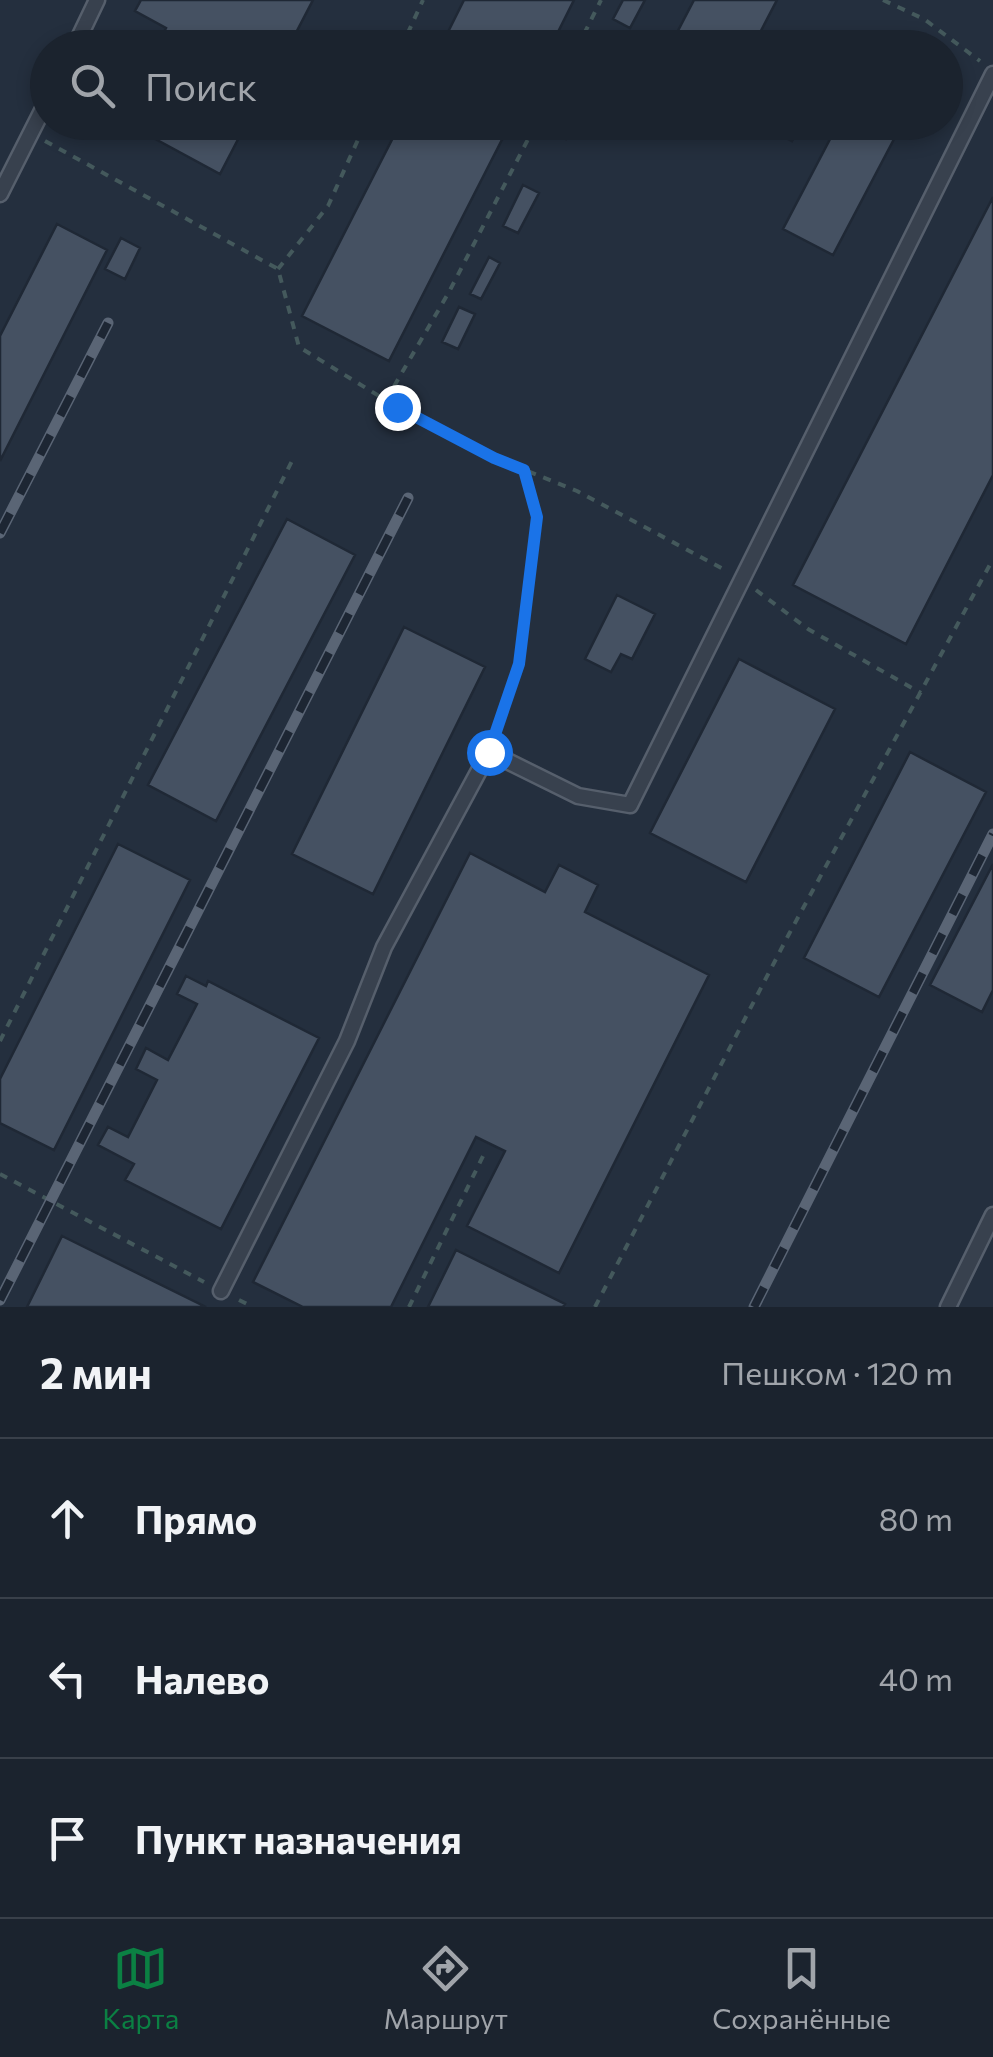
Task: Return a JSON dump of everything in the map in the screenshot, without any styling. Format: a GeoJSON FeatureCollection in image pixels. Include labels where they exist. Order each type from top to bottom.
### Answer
{"type":"FeatureCollection","features":[{"type":"Feature","properties":{"kind":"lane"},"geometry":{"type":"LineString","coordinates":[[83,30],[97,0]]}},
{"type":"Feature","properties":{"kind":"lane"},"geometry":{"type":"LineString","coordinates":[[963,133],[993,72]]}},
{"type":"Feature","properties":{"kind":"lane"},"geometry":{"type":"LineString","coordinates":[[0,194],[30,134]]}},
{"type":"Feature","properties":{"kind":"lane"},"geometry":{"type":"LineString","coordinates":[[221,1291],[347,1041],[384,947],[489,752],[578,796],[630,805],[959,140]]}},
{"type":"Feature","properties":{"kind":"lane"},"geometry":{"type":"LineString","coordinates":[[948,1307],[993,1215]]}},
{"type":"Feature","properties":{"kind":"path"},"geometry":{"type":"LineString","coordinates":[[409,30],[423,0]]}},
{"type":"Feature","properties":{"kind":"path"},"geometry":{"type":"LineString","coordinates":[[586,30],[602,0]]}},
{"type":"Feature","properties":{"kind":"path"},"geometry":{"type":"LineString","coordinates":[[884,0],[937,30]]}},
{"type":"Feature","properties":{"kind":"path"},"geometry":{"type":"LineString","coordinates":[[963,49],[993,72]]}},
{"type":"Feature","properties":{"kind":"path"},"geometry":{"type":"LineString","coordinates":[[46,140],[278,268],[299,347],[386,400],[494,458],[577,491],[742,579],[808,629],[921,693]]}},
{"type":"Feature","properties":{"kind":"path"},"geometry":{"type":"LineString","coordinates":[[278,268],[328,206],[358,140]]}},
{"type":"Feature","properties":{"kind":"path"},"geometry":{"type":"LineString","coordinates":[[386,400],[449,292],[529,140]]}},
{"type":"Feature","properties":{"kind":"path"},"geometry":{"type":"LineString","coordinates":[[0,1041],[292,460]]}},
{"type":"Feature","properties":{"kind":"path"},"geometry":{"type":"LineString","coordinates":[[489,752],[519,664],[537,517],[524,470]]}},
{"type":"Feature","properties":{"kind":"path"},"geometry":{"type":"LineString","coordinates":[[595,1307],[789,934],[993,560]]}},
{"type":"Feature","properties":{"kind":"path"},"geometry":{"type":"LineString","coordinates":[[409,1307],[486,1150]]}},
{"type":"Feature","properties":{"kind":"path"},"geometry":{"type":"LineString","coordinates":[[0,1174],[253,1307]]}},
{"type":"Feature","properties":{"kind":"building"},"geometry":{"type":"Polygon","coordinates":[[[141,0],[313,0],[297,30],[165,30],[135,11],[141,0]]]}},
{"type":"Feature","properties":{"kind":"building"},"geometry":{"type":"Polygon","coordinates":[[[464,0],[574,0],[559,30],[449,30],[464,0]]]}},
{"type":"Feature","properties":{"kind":"building"},"geometry":{"type":"Polygon","coordinates":[[[623,0],[645,0],[630,28],[613,19],[623,0]]]}},
{"type":"Feature","properties":{"kind":"building"},"geometry":{"type":"Polygon","coordinates":[[[694,0],[777,0],[761,30],[678,30],[694,0]]]}},
{"type":"Feature","properties":{"kind":"building"},"geometry":{"type":"Polygon","coordinates":[[[157,140],[238,140],[220,174],[157,140]]]}},
{"type":"Feature","properties":{"kind":"building"},"geometry":{"type":"Polygon","coordinates":[[[392,140],[502,140],[389,361],[302,316],[392,140]]]}},
{"type":"Feature","properties":{"kind":"building"},"geometry":{"type":"Polygon","coordinates":[[[830,140],[894,140],[833,255],[783,229],[830,140]]]}},
{"type":"Feature","properties":{"kind":"building"},"geometry":{"type":"Polygon","coordinates":[[[523,185],[539,193],[518,233],[503,226],[523,185]]]}},
{"type":"Feature","properties":{"kind":"building"},"geometry":{"type":"Polygon","coordinates":[[[993,197],[993,475],[906,644],[793,585],[993,197]]]}},
{"type":"Feature","properties":{"kind":"building"},"geometry":{"type":"Polygon","coordinates":[[[57,224],[107,250],[0,461],[0,336],[57,224]]]}},
{"type":"Feature","properties":{"kind":"building"},"geometry":{"type":"Polygon","coordinates":[[[121,238],[140,248],[125,279],[105,269],[121,238]]]}},
{"type":"Feature","properties":{"kind":"building"},"geometry":{"type":"Polygon","coordinates":[[[489,257],[500,263],[481,299],[470,294],[489,257]]]}},
{"type":"Feature","properties":{"kind":"building"},"geometry":{"type":"Polygon","coordinates":[[[459,307],[475,314],[458,349],[442,342],[459,307]]]}},
{"type":"Feature","properties":{"kind":"building"},"geometry":{"type":"Polygon","coordinates":[[[287,519],[355,555],[216,821],[148,785],[287,519]]]}},
{"type":"Feature","properties":{"kind":"building"},"geometry":{"type":"Polygon","coordinates":[[[617,595],[655,614],[632,659],[621,654],[611,672],[585,659],[617,595]]]}},
{"type":"Feature","properties":{"kind":"building"},"geometry":{"type":"Polygon","coordinates":[[[404,627],[485,667],[373,894],[292,854],[404,627]]]}},
{"type":"Feature","properties":{"kind":"building"},"geometry":{"type":"Polygon","coordinates":[[[739,659],[835,709],[746,882],[650,833],[739,659]]]}},
{"type":"Feature","properties":{"kind":"building"},"geometry":{"type":"Polygon","coordinates":[[[910,752],[986,792],[879,997],[804,958],[910,752]]]}},
{"type":"Feature","properties":{"kind":"building"},"geometry":{"type":"Polygon","coordinates":[[[118,844],[190,880],[54,1150],[0,1123],[0,1079],[118,844]]]}},
{"type":"Feature","properties":{"kind":"building"},"geometry":{"type":"Polygon","coordinates":[[[470,853],[545,892],[559,865],[598,885],[585,912],[709,975],[559,1273],[467,1226],[505,1151],[476,1137],[391,1307],[303,1307],[253,1282],[470,853]]]}},
{"type":"Feature","properties":{"kind":"building"},"geometry":{"type":"Polygon","coordinates":[[[993,864],[993,990],[982,1012],[930,985],[993,864]]]}},
{"type":"Feature","properties":{"kind":"building"},"geometry":{"type":"Polygon","coordinates":[[[186,976],[206,986],[208,981],[319,1038],[221,1229],[125,1180],[134,1164],[98,1145],[108,1127],[128,1137],[157,1080],[136,1069],[146,1048],[168,1060],[197,1004],[177,994],[186,976]]]}},
{"type":"Feature","properties":{"kind":"building"},"geometry":{"type":"Polygon","coordinates":[[[62,1236],[206,1307],[27,1307],[62,1236]]]}},
{"type":"Feature","properties":{"kind":"building"},"geometry":{"type":"Polygon","coordinates":[[[456,1250],[565,1304],[428,1307],[456,1250]]]}},
{"type":"Feature","properties":{"kind":"railway"},"geometry":{"type":"LineString","coordinates":[[0,533],[108,323]]}},
{"type":"Feature","properties":{"kind":"railway"},"geometry":{"type":"LineString","coordinates":[[0,1300],[408,498]]}},
{"type":"Feature","properties":{"kind":"railway"},"geometry":{"type":"LineString","coordinates":[[754,1307],[993,834]]}},
{"type":"Feature","properties":{"kind":"route"},"geometry":{"type":"LineString","coordinates":[[397,407],[524,470],[537,517],[519,664],[489,752]]}}]}
